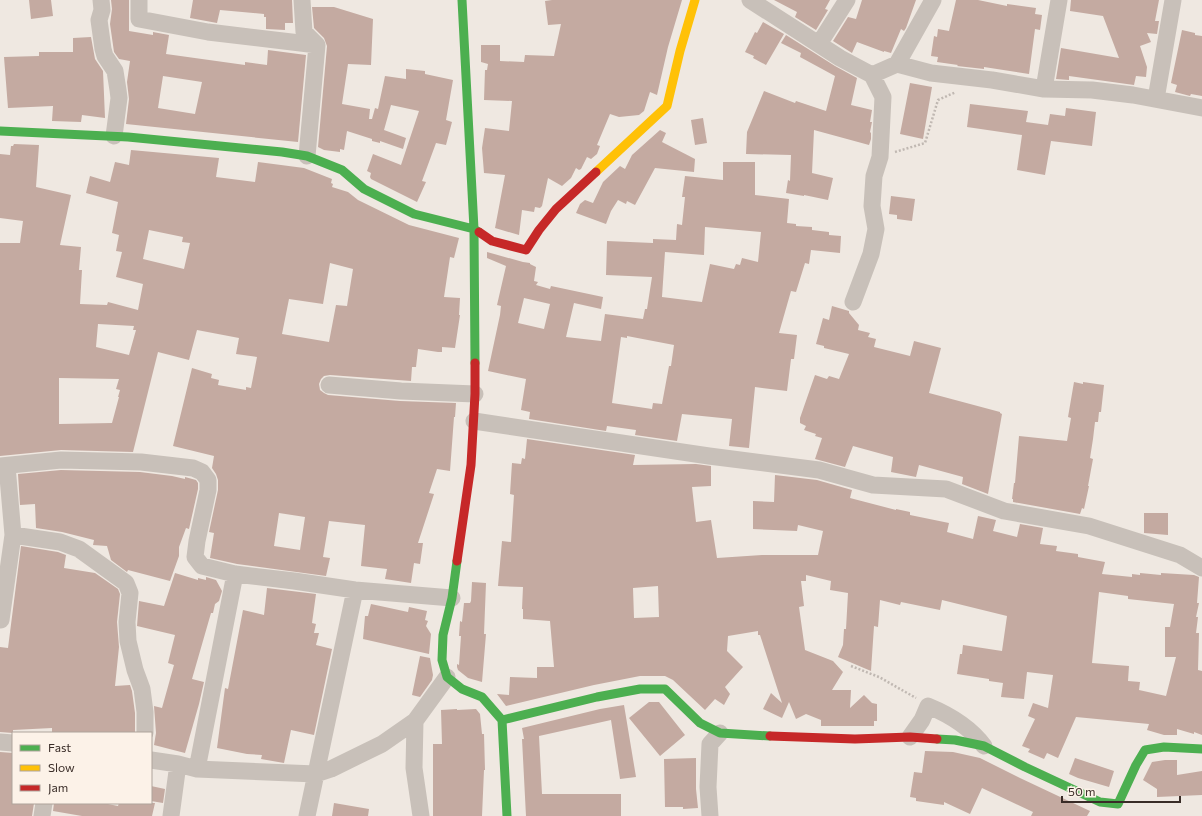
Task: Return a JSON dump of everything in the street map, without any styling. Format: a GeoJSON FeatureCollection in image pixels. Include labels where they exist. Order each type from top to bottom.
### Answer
{"type":"FeatureCollection","features":[{"type":"Feature","properties":{"kind":"street"},"geometry":{"type":"LineString","coordinates":[[101,0],[102,10],[99,20],[103,49],[105,56],[115,71],[118,90],[114,136]]}},
{"type":"Feature","properties":{"kind":"street"},"geometry":{"type":"LineString","coordinates":[[139,0],[139,19],[208,32],[317,45]]}},
{"type":"Feature","properties":{"kind":"street"},"geometry":{"type":"LineString","coordinates":[[302,0],[304,32],[317,45]]}},
{"type":"Feature","properties":{"kind":"street"},"geometry":{"type":"LineString","coordinates":[[462,0],[474,229],[475,394],[471,465],[452,598],[443,636],[442,660],[447,677],[462,689],[482,697],[502,720],[507,816]]}},
{"type":"Feature","properties":{"kind":"street"},"geometry":{"type":"LineString","coordinates":[[0,131],[114,136],[274,151],[306,156],[342,170],[364,189],[414,214],[474,229],[492,241],[526,250],[539,230],[556,209],[667,106],[680,51],[695,0]]}},
{"type":"Feature","properties":{"kind":"street"},"geometry":{"type":"LineString","coordinates":[[750,0],[840,58],[872,75],[883,97],[880,157],[874,176],[872,206],[876,229],[870,254],[853,302]]}},
{"type":"Feature","properties":{"kind":"street"},"geometry":{"type":"LineString","coordinates":[[819,44],[847,0]]}},
{"type":"Feature","properties":{"kind":"street"},"geometry":{"type":"LineString","coordinates":[[872,75],[897,64],[933,0]]}},
{"type":"Feature","properties":{"kind":"street"},"geometry":{"type":"LineString","coordinates":[[1044,89],[1058,0]]}},
{"type":"Feature","properties":{"kind":"street"},"geometry":{"type":"LineString","coordinates":[[1156,99],[1173,0]]}},
{"type":"Feature","properties":{"kind":"street"},"geometry":{"type":"LineString","coordinates":[[306,156],[317,45]]}},
{"type":"Feature","properties":{"kind":"street"},"geometry":{"type":"LineString","coordinates":[[897,64],[931,73],[1044,89],[1092,90],[1156,99],[1202,108]]}},
{"type":"Feature","properties":{"kind":"street"},"geometry":{"type":"LineString","coordinates":[[329,385],[401,391],[475,394]]}},
{"type":"Feature","properties":{"kind":"street"},"geometry":{"type":"LineString","coordinates":[[474,421],[702,455],[819,470],[873,485],[946,489],[1004,511],[1089,526],[1180,555],[1202,568]]}},
{"type":"Feature","properties":{"kind":"street"},"geometry":{"type":"LineString","coordinates":[[1,620],[13,535],[4,466],[61,460],[141,462],[193,468],[202,472],[208,480],[208,490],[196,541],[195,557],[202,566],[235,574],[355,590],[452,598]]}},
{"type":"Feature","properties":{"kind":"street"},"geometry":{"type":"LineString","coordinates":[[13,535],[60,542],[79,549],[126,583],[130,593],[127,622],[128,641],[135,670],[142,689],[145,712],[145,732]]}},
{"type":"Feature","properties":{"kind":"street"},"geometry":{"type":"LineString","coordinates":[[197,769],[235,574]]}},
{"type":"Feature","properties":{"kind":"street"},"geometry":{"type":"LineString","coordinates":[[307,816],[355,590]]}},
{"type":"Feature","properties":{"kind":"street"},"geometry":{"type":"LineString","coordinates":[[152,760],[178,764],[197,769],[316,774],[331,769],[382,744],[415,721],[447,677]]}},
{"type":"Feature","properties":{"kind":"street"},"geometry":{"type":"LineString","coordinates":[[502,720],[632,690],[665,689],[700,723],[720,733],[855,739],[910,737],[955,740],[984,746],[1025,767],[1118,810],[1136,765],[1145,750],[1164,747],[1202,749]]}},
{"type":"Feature","properties":{"kind":"street"},"geometry":{"type":"LineString","coordinates":[[910,737],[922,720],[928,706],[944,712],[958,721],[977,736],[984,746]]}},
{"type":"Feature","properties":{"kind":"street"},"geometry":{"type":"LineString","coordinates":[[415,721],[414,768],[420,816]]}},
{"type":"Feature","properties":{"kind":"street"},"geometry":{"type":"LineString","coordinates":[[710,816],[708,787],[710,744],[720,733]]}},
{"type":"Feature","properties":{"kind":"street"},"geometry":{"type":"LineString","coordinates":[[0,742],[12,743]]}},
{"type":"Feature","properties":{"kind":"street"},"geometry":{"type":"LineString","coordinates":[[171,816],[178,764]]}},
{"type":"Feature","properties":{"kind":"street"},"geometry":{"type":"LineString","coordinates":[[42,816],[44,804]]}},
{"type":"Feature","properties":{"kind":"path"},"geometry":{"type":"LineString","coordinates":[[880,157],[925,143],[938,100],[962,90],[967,77]]}},
{"type":"Feature","properties":{"kind":"path"},"geometry":{"type":"LineString","coordinates":[[851,666],[879,677],[928,706]]}},
{"type":"Feature","properties":{"kind":"building"},"geometry":{"type":"Polygon","coordinates":[[[29,0],[51,0],[53,16],[31,19],[29,0]]]}},
{"type":"Feature","properties":{"kind":"building"},"geometry":{"type":"Polygon","coordinates":[[[111,0],[129,0],[129,31],[153,35],[153,32],[169,35],[166,54],[245,65],[245,62],[267,65],[268,50],[306,55],[298,142],[126,124],[129,99],[127,82],[130,61],[119,59],[114,52],[110,24],[112,9],[111,0]],[[163,76],[158,108],[195,114],[202,82],[163,76]]]}},
{"type":"Feature","properties":{"kind":"building"},"geometry":{"type":"Polygon","coordinates":[[[193,0],[292,0],[293,23],[285,23],[285,30],[266,29],[266,17],[264,17],[264,14],[220,10],[217,23],[190,18],[193,0]]]}},
{"type":"Feature","properties":{"kind":"building"},"geometry":{"type":"Polygon","coordinates":[[[682,0],[668,47],[657,95],[650,92],[644,111],[639,115],[619,117],[610,114],[597,145],[600,146],[597,154],[591,159],[587,157],[581,169],[579,170],[576,168],[571,178],[562,186],[548,178],[542,206],[540,208],[535,207],[534,212],[522,210],[519,235],[495,228],[505,175],[484,173],[482,148],[485,128],[509,131],[512,101],[484,100],[485,70],[487,70],[488,64],[481,62],[481,45],[500,45],[500,61],[524,62],[525,55],[554,56],[561,24],[548,25],[545,1],[682,0]]]}},
{"type":"Feature","properties":{"kind":"building"},"geometry":{"type":"Polygon","coordinates":[[[774,0],[830,0],[825,9],[828,10],[816,30],[795,17],[797,12],[774,0]]]}},
{"type":"Feature","properties":{"kind":"building"},"geometry":{"type":"Polygon","coordinates":[[[862,0],[916,0],[906,28],[904,31],[901,29],[891,53],[884,52],[857,42],[852,53],[833,41],[848,17],[856,19],[862,0]]]}},
{"type":"Feature","properties":{"kind":"building"},"geometry":{"type":"Polygon","coordinates":[[[956,0],[978,0],[1007,6],[1007,4],[1036,8],[1035,14],[1042,15],[1040,30],[1035,29],[1029,74],[984,67],[984,69],[957,66],[958,65],[937,62],[938,57],[931,56],[934,36],[937,37],[938,29],[949,31],[956,0]]]}},
{"type":"Feature","properties":{"kind":"building"},"geometry":{"type":"Polygon","coordinates":[[[1071,0],[1159,0],[1155,21],[1159,21],[1157,34],[1147,33],[1151,42],[1140,46],[1147,67],[1146,77],[1136,76],[1134,85],[1069,76],[1069,80],[1056,79],[1061,48],[1119,58],[1103,16],[1070,11],[1071,0]]]}},
{"type":"Feature","properties":{"kind":"building"},"geometry":{"type":"Polygon","coordinates":[[[312,7],[334,7],[373,19],[371,65],[348,64],[342,104],[370,109],[369,119],[372,119],[375,108],[378,109],[385,76],[406,79],[406,69],[425,71],[425,74],[453,80],[446,120],[452,122],[446,145],[436,143],[422,181],[426,182],[417,202],[371,179],[371,173],[367,171],[373,154],[401,165],[419,111],[391,105],[384,130],[406,138],[403,149],[380,141],[380,143],[372,141],[372,139],[347,131],[344,150],[340,149],[340,152],[324,150],[318,147],[327,46],[324,38],[314,28],[312,7]]]}},
{"type":"Feature","properties":{"kind":"building"},"geometry":{"type":"Polygon","coordinates":[[[763,22],[784,34],[766,65],[753,58],[754,56],[745,52],[755,32],[757,33],[763,22]]]}},
{"type":"Feature","properties":{"kind":"building"},"geometry":{"type":"Polygon","coordinates":[[[1182,30],[1202,36],[1202,96],[1191,94],[1190,96],[1175,92],[1177,85],[1171,83],[1182,30]]]}},
{"type":"Feature","properties":{"kind":"building"},"geometry":{"type":"Polygon","coordinates":[[[786,35],[857,78],[851,105],[872,110],[870,122],[872,122],[870,132],[871,139],[869,145],[814,130],[812,173],[833,178],[828,200],[786,193],[788,180],[790,181],[791,155],[746,154],[747,132],[764,91],[795,103],[796,101],[826,111],[835,76],[800,57],[801,53],[781,43],[786,35]]]}},
{"type":"Feature","properties":{"kind":"building"},"geometry":{"type":"Polygon","coordinates":[[[91,37],[95,59],[103,71],[105,118],[82,115],[81,122],[52,121],[53,106],[8,108],[4,57],[39,56],[39,52],[73,52],[73,38],[91,37]]]}},
{"type":"Feature","properties":{"kind":"building"},"geometry":{"type":"Polygon","coordinates":[[[910,83],[932,87],[923,139],[900,134],[910,83]]]}},
{"type":"Feature","properties":{"kind":"building"},"geometry":{"type":"Polygon","coordinates":[[[970,104],[1028,111],[1026,122],[1048,125],[1050,114],[1065,116],[1066,108],[1096,112],[1092,146],[1051,141],[1045,175],[1017,170],[1022,135],[967,127],[970,104]]]}},
{"type":"Feature","properties":{"kind":"building"},"geometry":{"type":"Polygon","coordinates":[[[703,118],[707,143],[695,145],[691,120],[703,118]]]}},
{"type":"Feature","properties":{"kind":"building"},"geometry":{"type":"Polygon","coordinates":[[[660,130],[666,133],[662,142],[695,159],[694,172],[655,168],[635,205],[627,201],[626,204],[618,200],[611,211],[606,224],[576,213],[580,204],[585,200],[593,203],[603,182],[620,166],[625,169],[632,155],[660,130]]]}},
{"type":"Feature","properties":{"kind":"building"},"geometry":{"type":"Polygon","coordinates":[[[14,144],[39,145],[36,187],[71,195],[60,245],[81,247],[79,270],[82,270],[80,304],[107,305],[108,302],[138,310],[143,284],[116,277],[122,252],[116,251],[119,235],[112,233],[118,202],[86,193],[90,176],[110,182],[115,162],[129,165],[131,150],[219,158],[216,177],[255,182],[258,162],[304,168],[332,179],[332,187],[348,192],[358,200],[409,225],[459,238],[454,258],[450,257],[444,297],[460,298],[460,315],[455,348],[442,347],[442,352],[418,349],[416,367],[412,367],[411,381],[330,375],[324,376],[319,384],[320,390],[328,395],[400,401],[456,403],[450,471],[437,469],[429,493],[434,494],[418,543],[423,543],[420,564],[414,563],[411,583],[385,579],[387,569],[361,566],[365,525],[329,521],[323,557],[330,558],[326,576],[237,564],[210,558],[214,533],[209,532],[218,490],[218,480],[212,468],[214,456],[173,446],[192,368],[212,374],[211,378],[219,380],[218,385],[246,390],[246,387],[251,388],[257,357],[236,354],[239,338],[197,330],[189,360],[158,352],[133,452],[61,450],[0,456],[0,243],[20,243],[23,221],[0,218],[0,154],[10,155],[11,146],[14,144]],[[149,230],[143,259],[184,269],[190,243],[182,242],[183,237],[149,230]],[[330,263],[323,304],[289,299],[282,334],[329,342],[336,305],[347,306],[353,269],[330,263]],[[98,324],[96,347],[129,355],[136,330],[133,330],[134,326],[98,324]],[[59,378],[59,424],[112,423],[119,397],[120,390],[116,389],[119,379],[59,378]],[[279,513],[274,546],[300,550],[305,517],[279,513]]]}},
{"type":"Feature","properties":{"kind":"building"},"geometry":{"type":"Polygon","coordinates":[[[723,162],[755,162],[755,195],[789,199],[787,223],[796,224],[796,226],[812,227],[812,230],[829,232],[829,235],[841,236],[840,253],[811,250],[809,264],[805,263],[796,292],[791,291],[779,333],[797,335],[794,359],[791,359],[787,391],[755,387],[749,448],[729,446],[732,419],[682,414],[677,441],[635,435],[636,430],[607,426],[606,431],[529,419],[530,412],[521,410],[526,379],[488,371],[500,315],[501,306],[497,305],[506,266],[487,258],[487,252],[530,263],[536,267],[534,281],[538,282],[536,285],[550,289],[551,286],[603,297],[601,309],[574,303],[566,337],[601,341],[605,314],[643,319],[645,309],[647,309],[652,277],[606,275],[607,241],[653,243],[653,239],[676,240],[677,224],[682,225],[685,197],[682,197],[685,176],[723,180],[723,162]],[[705,227],[704,255],[665,252],[662,297],[702,302],[710,264],[734,269],[736,264],[740,265],[742,258],[758,262],[761,232],[705,227]],[[524,298],[518,323],[544,329],[550,304],[524,298]],[[627,336],[627,338],[621,337],[612,403],[652,409],[653,403],[662,404],[669,366],[671,366],[674,345],[627,336]]]}},
{"type":"Feature","properties":{"kind":"building"},"geometry":{"type":"Polygon","coordinates":[[[891,196],[915,199],[912,221],[897,219],[897,215],[889,214],[891,196]]]}},
{"type":"Feature","properties":{"kind":"building"},"geometry":{"type":"Polygon","coordinates":[[[832,306],[849,311],[859,325],[858,330],[870,333],[868,337],[876,339],[874,347],[910,356],[914,341],[941,348],[929,393],[1000,412],[1002,414],[988,494],[962,484],[963,477],[919,465],[916,477],[891,472],[893,457],[853,446],[845,467],[815,459],[822,438],[815,436],[816,434],[804,430],[806,426],[800,423],[800,418],[815,375],[827,379],[829,376],[839,379],[849,354],[824,348],[824,346],[816,344],[823,318],[829,320],[832,306]]]}},
{"type":"Feature","properties":{"kind":"building"},"geometry":{"type":"Polygon","coordinates":[[[1074,382],[1104,385],[1101,412],[1099,412],[1098,422],[1095,422],[1090,458],[1093,459],[1084,509],[1082,508],[1080,514],[1013,502],[1012,499],[1015,483],[1019,436],[1067,441],[1071,418],[1068,417],[1074,382]]]}},
{"type":"Feature","properties":{"kind":"building"},"geometry":{"type":"Polygon","coordinates":[[[527,439],[635,455],[633,465],[696,464],[711,466],[711,486],[692,487],[696,522],[711,520],[717,558],[762,555],[818,555],[823,531],[798,525],[797,531],[753,529],[753,501],[774,502],[775,475],[817,480],[852,490],[850,498],[896,510],[910,512],[910,515],[949,523],[947,532],[973,539],[978,516],[996,520],[993,531],[1017,537],[1020,524],[1043,528],[1040,544],[1057,546],[1056,551],[1078,554],[1078,557],[1105,562],[1102,574],[1132,577],[1132,574],[1140,575],[1140,573],[1161,575],[1161,573],[1194,575],[1199,577],[1197,603],[1199,603],[1196,617],[1198,617],[1196,633],[1199,633],[1198,670],[1202,671],[1202,735],[1177,729],[1177,735],[1164,735],[1147,730],[1149,724],[1076,717],[1058,758],[1047,753],[1044,759],[1028,752],[1030,749],[1022,746],[1035,719],[1028,716],[1033,703],[1048,708],[1053,675],[1027,672],[1024,699],[1001,697],[1003,683],[989,681],[989,679],[957,674],[963,645],[1002,651],[1007,616],[942,600],[940,610],[901,602],[900,605],[880,600],[878,627],[874,626],[871,671],[838,657],[843,645],[844,629],[846,629],[848,593],[830,590],[831,581],[806,575],[806,581],[801,581],[804,606],[799,607],[805,650],[833,661],[843,672],[832,690],[851,690],[850,708],[864,695],[872,703],[877,704],[877,721],[874,721],[874,726],[821,726],[821,720],[806,714],[796,719],[789,702],[782,718],[763,709],[771,693],[782,703],[760,635],[758,635],[758,631],[728,636],[727,651],[743,667],[725,687],[730,694],[724,705],[715,699],[705,710],[673,680],[665,676],[640,676],[594,685],[506,706],[497,694],[509,695],[510,677],[537,678],[537,667],[554,667],[550,621],[523,619],[523,587],[498,586],[502,541],[511,542],[514,495],[510,494],[512,463],[521,464],[522,458],[525,459],[527,439]],[[658,586],[633,588],[634,618],[659,617],[658,586]],[[1099,592],[1092,663],[1129,666],[1128,681],[1140,682],[1139,690],[1166,696],[1176,657],[1165,657],[1165,627],[1170,627],[1174,604],[1128,599],[1128,596],[1099,592]]]}},
{"type":"Feature","properties":{"kind":"building"},"geometry":{"type":"Polygon","coordinates":[[[61,470],[140,472],[185,479],[185,477],[196,480],[198,483],[198,489],[189,529],[186,528],[179,547],[179,556],[170,581],[128,570],[127,572],[111,560],[107,546],[93,545],[94,540],[62,532],[36,528],[35,504],[20,505],[18,474],[61,470]]]}},
{"type":"Feature","properties":{"kind":"building"},"geometry":{"type":"Polygon","coordinates":[[[1144,513],[1168,513],[1168,535],[1144,533],[1144,513]]]}},
{"type":"Feature","properties":{"kind":"building"},"geometry":{"type":"Polygon","coordinates":[[[21,546],[58,552],[66,555],[64,568],[95,573],[118,589],[120,594],[117,622],[119,647],[115,686],[130,685],[135,713],[135,732],[52,732],[52,728],[13,730],[12,733],[0,732],[0,647],[8,648],[21,546]]]}},
{"type":"Feature","properties":{"kind":"building"},"geometry":{"type":"Polygon","coordinates":[[[175,573],[198,580],[198,578],[206,580],[206,577],[216,580],[222,591],[219,601],[215,604],[213,613],[211,613],[192,679],[204,682],[185,753],[154,745],[156,733],[154,706],[162,708],[174,665],[168,663],[175,635],[137,626],[139,601],[164,606],[175,573]]]}},
{"type":"Feature","properties":{"kind":"building"},"geometry":{"type":"Polygon","coordinates":[[[472,582],[486,583],[484,634],[486,634],[482,682],[468,678],[458,670],[457,667],[457,664],[459,665],[461,636],[459,636],[460,621],[462,622],[464,603],[470,603],[471,601],[472,582]]]}},
{"type":"Feature","properties":{"kind":"building"},"geometry":{"type":"Polygon","coordinates":[[[267,588],[316,594],[312,623],[316,624],[314,633],[319,633],[316,645],[332,649],[314,735],[291,730],[284,763],[261,759],[262,755],[247,754],[217,748],[225,688],[228,689],[243,610],[264,615],[267,588]]]}},
{"type":"Feature","properties":{"kind":"building"},"geometry":{"type":"Polygon","coordinates":[[[371,604],[408,612],[409,607],[427,611],[425,620],[428,621],[426,626],[431,634],[429,654],[363,639],[365,616],[368,616],[371,604]]]}},
{"type":"Feature","properties":{"kind":"building"},"geometry":{"type":"Polygon","coordinates":[[[420,656],[430,658],[433,675],[432,680],[420,697],[412,695],[420,656]]]}},
{"type":"Feature","properties":{"kind":"building"},"geometry":{"type":"Polygon","coordinates":[[[649,702],[659,702],[685,735],[660,756],[629,718],[649,702]]]}},
{"type":"Feature","properties":{"kind":"building"},"geometry":{"type":"Polygon","coordinates":[[[624,705],[636,777],[620,779],[611,720],[539,736],[542,794],[621,794],[621,816],[526,816],[522,739],[524,739],[522,728],[600,709],[624,705]]]}},
{"type":"Feature","properties":{"kind":"building"},"geometry":{"type":"Polygon","coordinates":[[[476,709],[480,714],[482,734],[484,734],[485,770],[482,816],[433,816],[433,744],[442,744],[441,710],[476,709]]]}},
{"type":"Feature","properties":{"kind":"building"},"geometry":{"type":"Polygon","coordinates":[[[925,751],[953,752],[980,758],[1090,811],[1087,816],[1031,816],[1033,812],[982,788],[970,814],[944,802],[944,805],[916,801],[916,798],[910,797],[914,772],[922,773],[925,751]]]}},
{"type":"Feature","properties":{"kind":"building"},"geometry":{"type":"Polygon","coordinates":[[[0,752],[12,753],[12,804],[34,804],[32,816],[0,816],[0,752]]]}},
{"type":"Feature","properties":{"kind":"building"},"geometry":{"type":"Polygon","coordinates":[[[696,758],[696,789],[698,808],[683,809],[683,807],[665,807],[664,759],[696,758]]]}},
{"type":"Feature","properties":{"kind":"building"},"geometry":{"type":"Polygon","coordinates":[[[1075,758],[1114,771],[1109,787],[1069,774],[1075,758]]]}},
{"type":"Feature","properties":{"kind":"building"},"geometry":{"type":"Polygon","coordinates":[[[1177,760],[1177,775],[1202,771],[1202,795],[1157,797],[1157,789],[1143,780],[1152,762],[1177,760]]]}},
{"type":"Feature","properties":{"kind":"building"},"geometry":{"type":"Polygon","coordinates":[[[152,786],[165,789],[163,803],[152,801],[152,786]]]}},
{"type":"Feature","properties":{"kind":"building"},"geometry":{"type":"Polygon","coordinates":[[[155,803],[152,816],[82,816],[53,811],[54,804],[108,804],[118,806],[119,804],[155,803]]]}},
{"type":"Feature","properties":{"kind":"building"},"geometry":{"type":"Polygon","coordinates":[[[334,803],[369,809],[368,816],[332,816],[334,803]]]}},
{"type":"Feature","properties":{"kind":"traffic: fast"},"geometry":{"type":"LineString","coordinates":[[462,0],[474,229],[475,363]]}},
{"type":"Feature","properties":{"kind":"traffic: fast"},"geometry":{"type":"LineString","coordinates":[[0,131],[128,137],[282,152],[307,156],[342,170],[364,189],[414,214],[474,229],[479,232]]}},
{"type":"Feature","properties":{"kind":"traffic: fast"},"geometry":{"type":"LineString","coordinates":[[457,561],[452,598],[443,635],[442,660],[447,677],[462,689],[482,697],[502,720],[507,816]]}},
{"type":"Feature","properties":{"kind":"traffic: fast"},"geometry":{"type":"LineString","coordinates":[[502,720],[597,697],[640,689],[665,689],[700,723],[720,733],[770,736]]}},
{"type":"Feature","properties":{"kind":"traffic: fast"},"geometry":{"type":"LineString","coordinates":[[937,739],[955,740],[984,746],[1100,802],[1118,804],[1136,765],[1145,750],[1164,747],[1202,749]]}},
{"type":"Feature","properties":{"kind":"traffic: slow"},"geometry":{"type":"LineString","coordinates":[[596,172],[667,106],[680,51],[695,0]]}},
{"type":"Feature","properties":{"kind":"traffic: jam"},"geometry":{"type":"LineString","coordinates":[[479,232],[492,241],[526,250],[539,230],[556,209],[596,172]]}},
{"type":"Feature","properties":{"kind":"traffic: jam"},"geometry":{"type":"LineString","coordinates":[[457,561],[471,465],[475,394],[475,363]]}},
{"type":"Feature","properties":{"kind":"traffic: jam"},"geometry":{"type":"LineString","coordinates":[[770,736],[855,739],[910,737],[937,739]]}}]}
